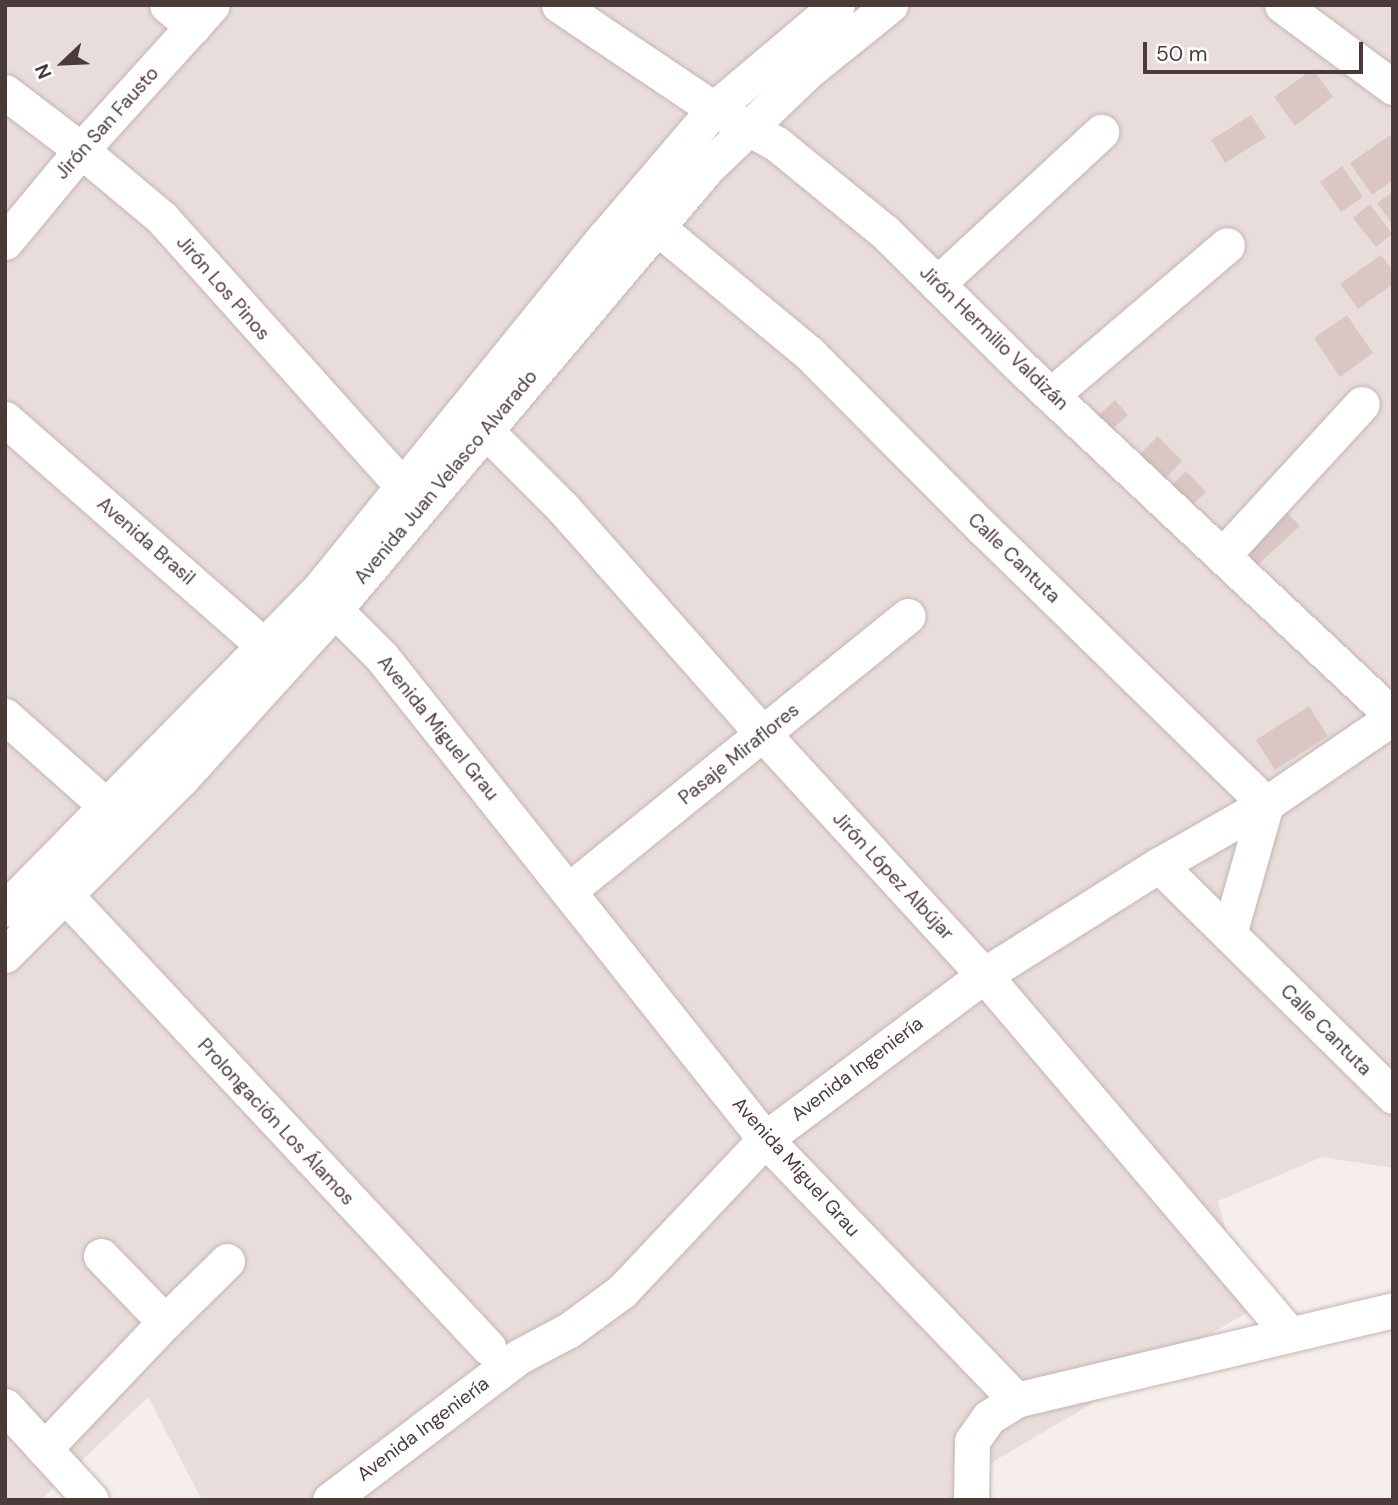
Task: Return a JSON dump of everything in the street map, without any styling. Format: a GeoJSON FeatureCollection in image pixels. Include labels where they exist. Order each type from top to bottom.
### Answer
{"type":"FeatureCollection","features":[{"type":"Feature","properties":{"kind":"street"},"geometry":{"type":"LineString","coordinates":[[167,5],[203,16]]}},
{"type":"Feature","properties":{"kind":"street","name":"Jirón Hermilio Valdizán"},"geometry":{"type":"LineString","coordinates":[[559,5],[714,109],[777,144],[853,206],[1393,716]]}},
{"type":"Feature","properties":{"kind":"street","name":"Avenida Juan Velasco Alvarado"},"geometry":{"type":"LineString","coordinates":[[5,909],[107,807],[276,655],[326,601],[412,497],[604,237],[714,109],[837,5]]}},
{"type":"Feature","properties":{"kind":"street","name":"Avenida Juan Velasco Alvarado"},"geometry":{"type":"LineString","coordinates":[[412,497],[485,430],[707,168],[807,72],[890,5]]}},
{"type":"Feature","properties":{"kind":"street"},"geometry":{"type":"LineString","coordinates":[[1282,5],[1393,87]]}},
{"type":"Feature","properties":{"kind":"street","name":"Jirón San Fausto"},"geometry":{"type":"LineString","coordinates":[[5,242],[81,149],[203,16]]}},
{"type":"Feature","properties":{"kind":"street","name":"Jirón Los Pinos"},"geometry":{"type":"LineString","coordinates":[[5,92],[81,149],[162,218],[412,497]]}},
{"type":"Feature","properties":{"kind":"street"},"geometry":{"type":"LineString","coordinates":[[937,284],[1101,132]]}},
{"type":"Feature","properties":{"kind":"street","name":"Calle Cantuta"},"geometry":{"type":"LineString","coordinates":[[657,227],[809,352],[984,529],[1266,804]]}},
{"type":"Feature","properties":{"kind":"street"},"geometry":{"type":"LineString","coordinates":[[1051,395],[1227,245]]}},
{"type":"Feature","properties":{"kind":"street"},"geometry":{"type":"LineString","coordinates":[[1223,555],[1362,404]]}},
{"type":"Feature","properties":{"kind":"street","name":"Avenida Brasil"},"geometry":{"type":"LineString","coordinates":[[5,419],[276,655]]}},
{"type":"Feature","properties":{"kind":"street","name":"Jirón López Albújar"},"geometry":{"type":"LineString","coordinates":[[485,430],[563,508],[764,735],[984,975],[1289,1334]]}},
{"type":"Feature","properties":{"kind":"street","name":"Avenida Miguel Grau"},"geometry":{"type":"LineString","coordinates":[[326,601],[381,656],[765,1139],[1016,1400]]}},
{"type":"Feature","properties":{"kind":"street","name":"Pasaje Miraflores"},"geometry":{"type":"LineString","coordinates":[[568,891],[908,616]]}},
{"type":"Feature","properties":{"kind":"street","name":"Avenida Juan Velasco Alvarado"},"geometry":{"type":"LineString","coordinates":[[5,955],[181,779],[276,655]]}},
{"type":"Feature","properties":{"kind":"street"},"geometry":{"type":"LineString","coordinates":[[5,716],[107,807]]}},
{"type":"Feature","properties":{"kind":"street","name":"Avenida Ingeniería"},"geometry":{"type":"LineString","coordinates":[[330,1500],[520,1356],[569,1330],[622,1291],[765,1139],[984,975],[1159,865],[1266,804],[1393,716]]}},
{"type":"Feature","properties":{"kind":"street"},"geometry":{"type":"LineString","coordinates":[[1228,934],[1266,804]]}},
{"type":"Feature","properties":{"kind":"street","name":"Calle Cantuta"},"geometry":{"type":"LineString","coordinates":[[1159,865],[1393,1096]]}},
{"type":"Feature","properties":{"kind":"street","name":"Prolongación Los Álamos"},"geometry":{"type":"LineString","coordinates":[[66,896],[488,1347]]}},
{"type":"Feature","properties":{"kind":"street"},"geometry":{"type":"LineString","coordinates":[[101,1256],[165,1322]]}},
{"type":"Feature","properties":{"kind":"street"},"geometry":{"type":"LineString","coordinates":[[44,1449],[165,1322],[228,1261]]}},
{"type":"Feature","properties":{"kind":"street"},"geometry":{"type":"LineString","coordinates":[[971,1500],[972,1441],[989,1417],[1016,1400],[1393,1310]]}},
{"type":"Feature","properties":{"kind":"street"},"geometry":{"type":"LineString","coordinates":[[5,1406],[91,1500]]}},
{"type":"Feature","properties":{"kind":"shaded area"},"geometry":{"type":"Polygon","coordinates":[[[5,5],[1393,5],[1393,1168],[1322,1157],[1218,1201],[1248,1312],[984,1467],[988,1500],[202,1500],[148,1397],[41,1500],[5,1500],[5,5]]]}},
{"type":"Feature","properties":{"kind":"building"},"geometry":{"type":"Polygon","coordinates":[[[1313,69],[1333,97],[1295,126],[1274,97],[1313,69]]]}},
{"type":"Feature","properties":{"kind":"building"},"geometry":{"type":"Polygon","coordinates":[[[1251,115],[1266,137],[1225,163],[1211,140],[1251,115]]]}},
{"type":"Feature","properties":{"kind":"building"},"geometry":{"type":"Polygon","coordinates":[[[1390,135],[1393,140],[1393,180],[1372,195],[1350,163],[1390,135]]]}},
{"type":"Feature","properties":{"kind":"building"},"geometry":{"type":"Polygon","coordinates":[[[1342,166],[1363,197],[1341,212],[1320,182],[1342,166]]]}},
{"type":"Feature","properties":{"kind":"building"},"geometry":{"type":"Polygon","coordinates":[[[1393,192],[1393,225],[1377,203],[1393,192]]]}},
{"type":"Feature","properties":{"kind":"building"},"geometry":{"type":"Polygon","coordinates":[[[1370,204],[1392,234],[1376,247],[1353,218],[1370,204]]]}},
{"type":"Feature","properties":{"kind":"building"},"geometry":{"type":"Polygon","coordinates":[[[1381,255],[1393,271],[1393,284],[1358,309],[1340,284],[1381,255]]]}},
{"type":"Feature","properties":{"kind":"building"},"geometry":{"type":"Polygon","coordinates":[[[1347,315],[1373,353],[1340,377],[1314,338],[1347,315]]]}},
{"type":"Feature","properties":{"kind":"building"},"geometry":{"type":"Polygon","coordinates":[[[1115,400],[1128,415],[1104,437],[1091,422],[1115,400]]]}},
{"type":"Feature","properties":{"kind":"building"},"geometry":{"type":"Polygon","coordinates":[[[1158,436],[1182,461],[1156,488],[1131,463],[1158,436]]]}},
{"type":"Feature","properties":{"kind":"building"},"geometry":{"type":"Polygon","coordinates":[[[1186,471],[1206,492],[1183,514],[1163,494],[1186,471]]]}},
{"type":"Feature","properties":{"kind":"building"},"geometry":{"type":"Polygon","coordinates":[[[1282,507],[1300,526],[1252,570],[1235,551],[1282,507]]]}},
{"type":"Feature","properties":{"kind":"building"},"geometry":{"type":"Polygon","coordinates":[[[1309,706],[1328,736],[1275,770],[1256,740],[1309,706]]]}}]}
